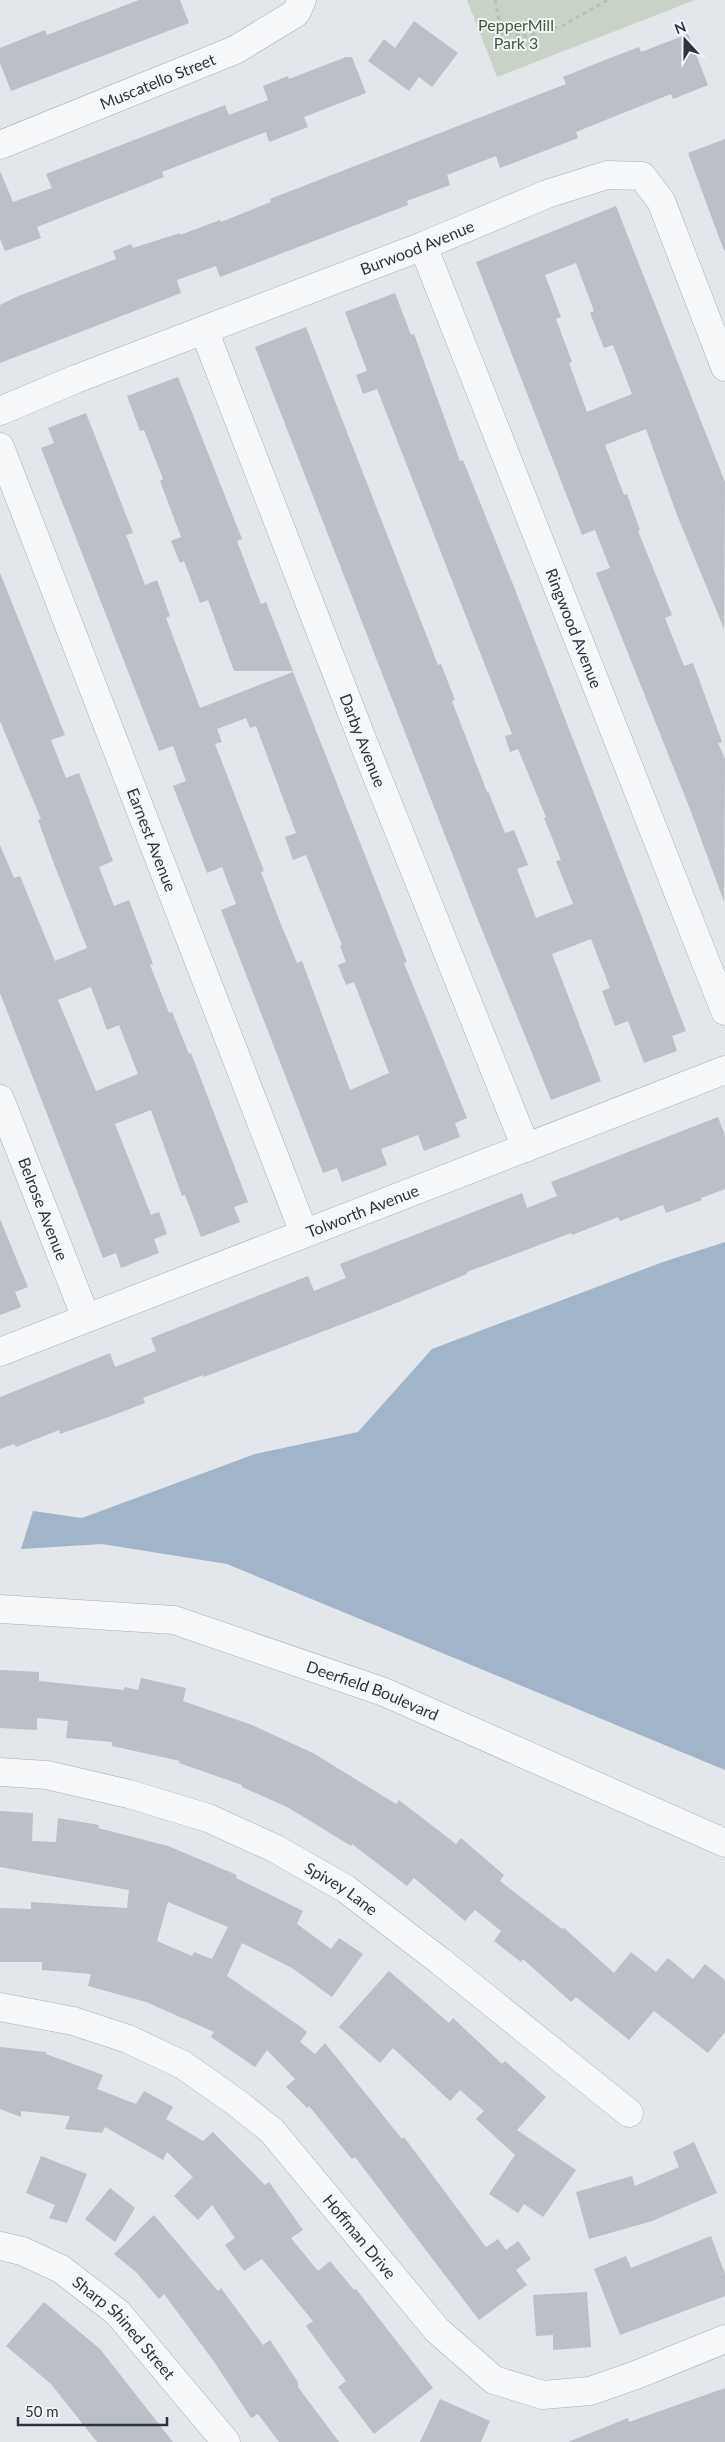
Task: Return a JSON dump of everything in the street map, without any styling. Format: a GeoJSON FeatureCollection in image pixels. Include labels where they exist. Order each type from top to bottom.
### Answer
{"type":"FeatureCollection","features":[{"type":"Feature","properties":{"kind":"street","name":"Muscatello Street"},"geometry":{"type":"LineString","coordinates":[[0,145],[235,50],[296,13],[302,0]]}},
{"type":"Feature","properties":{"kind":"street","name":"Burwood Avenue"},"geometry":{"type":"LineString","coordinates":[[0,411],[423,246],[547,194],[607,175],[642,176],[661,201],[725,367]]}},
{"type":"Feature","properties":{"kind":"street","name":"Ringwood Avenue"},"geometry":{"type":"LineString","coordinates":[[423,246],[725,1011]]}},
{"type":"Feature","properties":{"kind":"street","name":"Darby Avenue"},"geometry":{"type":"LineString","coordinates":[[204,330],[368,753],[526,1148]]}},
{"type":"Feature","properties":{"kind":"street","name":"Earnest Avenue"},"geometry":{"type":"LineString","coordinates":[[0,447],[304,1233]]}},
{"type":"Feature","properties":{"kind":"street","name":"Tolworth Avenue"},"geometry":{"type":"LineString","coordinates":[[0,1352],[725,1070]]}},
{"type":"Feature","properties":{"kind":"street","name":"Belrose Avenue"},"geometry":{"type":"LineString","coordinates":[[0,1099],[86,1318]]}},
{"type":"Feature","properties":{"kind":"street","name":"Deerfield Boulevard"},"geometry":{"type":"LineString","coordinates":[[0,1609],[174,1620],[384,1692],[725,1842]]}},
{"type":"Feature","properties":{"kind":"street","name":"Spivey Lane"},"geometry":{"type":"LineString","coordinates":[[0,1772],[47,1776],[129,1794],[208,1818],[276,1849],[346,1889],[440,1961],[629,2113]]}},
{"type":"Feature","properties":{"kind":"street","name":"Hoffman Drive"},"geometry":{"type":"LineString","coordinates":[[0,2007],[73,2021],[128,2039],[183,2065],[237,2103],[272,2131],[437,2330],[494,2380],[543,2395],[590,2391],[636,2375],[725,2339]]}},
{"type":"Feature","properties":{"kind":"street","name":"Sharp Shined Street"},"geometry":{"type":"LineString","coordinates":[[0,2246],[22,2251],[61,2269],[118,2313],[226,2442]]}},
{"type":"Feature","properties":{"kind":"path"},"geometry":{"type":"LineString","coordinates":[[495,0],[502,34],[526,36],[562,26],[608,0]]}},
{"type":"Feature","properties":{"kind":"green space","name":"PepperMill Park 3"},"geometry":{"type":"Polygon","coordinates":[[[467,0],[695,0],[497,77],[467,0]]]}},
{"type":"Feature","properties":{"kind":"water"},"geometry":{"type":"Polygon","coordinates":[[[725,1242],[725,1770],[227,1564],[102,1544],[21,1549],[33,1511],[82,1518],[255,1454],[358,1432],[432,1349],[663,1262],[725,1242]]]}},
{"type":"Feature","properties":{"kind":"building"},"geometry":{"type":"Polygon","coordinates":[[[139,0],[180,0],[189,23],[11,91],[0,63],[0,48],[45,30],[47,35],[139,0]]]}},
{"type":"Feature","properties":{"kind":"building"},"geometry":{"type":"Polygon","coordinates":[[[414,21],[458,53],[432,87],[419,77],[409,91],[368,61],[384,39],[395,48],[414,21]]]}},
{"type":"Feature","properties":{"kind":"building"},"geometry":{"type":"Polygon","coordinates":[[[688,34],[708,85],[673,99],[671,94],[618,115],[576,132],[578,138],[500,168],[496,156],[447,175],[450,185],[407,201],[408,205],[220,277],[216,266],[177,280],[181,293],[0,363],[0,305],[16,297],[116,259],[113,251],[131,244],[133,248],[180,233],[180,235],[220,220],[221,222],[271,202],[270,199],[566,84],[563,77],[605,60],[639,47],[641,52],[688,34]]]}},
{"type":"Feature","properties":{"kind":"building"},"geometry":{"type":"Polygon","coordinates":[[[346,57],[352,57],[366,93],[304,117],[308,127],[269,142],[266,132],[162,172],[164,177],[37,227],[41,238],[5,251],[0,239],[0,171],[13,202],[52,188],[46,174],[225,105],[229,115],[268,100],[263,86],[288,76],[289,79],[346,57]]]}},
{"type":"Feature","properties":{"kind":"building"},"geometry":{"type":"Polygon","coordinates":[[[725,139],[725,251],[724,251],[688,153],[725,139]]]}},
{"type":"Feature","properties":{"kind":"building"},"geometry":{"type":"Polygon","coordinates":[[[616,206],[725,482],[724,629],[677,515],[646,429],[605,445],[624,495],[627,494],[640,530],[638,531],[672,615],[665,618],[684,666],[693,663],[722,742],[718,743],[725,759],[724,902],[690,809],[596,573],[610,568],[595,530],[582,535],[476,262],[616,206]],[[576,263],[545,275],[561,317],[556,319],[572,362],[569,363],[587,412],[632,394],[613,345],[604,348],[590,313],[594,311],[576,263]]]}},
{"type":"Feature","properties":{"kind":"building"},"geometry":{"type":"Polygon","coordinates":[[[395,293],[411,335],[414,334],[460,461],[463,460],[514,587],[686,1031],[672,1036],[677,1051],[644,1063],[628,1021],[615,1026],[602,991],[610,988],[591,939],[552,954],[601,1081],[551,1100],[476,915],[255,347],[306,327],[438,665],[441,664],[455,700],[452,701],[487,792],[505,833],[514,830],[528,865],[517,869],[536,918],[573,904],[556,861],[561,860],[544,818],[546,817],[518,749],[510,752],[505,736],[512,734],[377,389],[363,394],[356,375],[367,371],[345,312],[395,293]]]}},
{"type":"Feature","properties":{"kind":"building"},"geometry":{"type":"Polygon","coordinates":[[[178,377],[242,539],[237,541],[261,604],[266,602],[293,671],[234,671],[208,600],[200,603],[184,561],[180,563],[171,541],[181,537],[160,481],[163,479],[144,430],[140,431],[127,396],[178,377]]]}},
{"type":"Feature","properties":{"kind":"building"},"geometry":{"type":"Polygon","coordinates":[[[86,413],[133,533],[126,535],[145,585],[157,580],[170,616],[166,618],[200,708],[293,672],[407,962],[404,963],[467,1118],[455,1123],[460,1137],[424,1151],[418,1135],[381,1149],[387,1165],[342,1182],[337,1168],[323,1173],[221,910],[236,904],[222,867],[207,873],[173,786],[186,781],[173,746],[159,751],[41,448],[54,443],[48,428],[86,413]],[[246,718],[217,729],[222,742],[215,744],[264,871],[261,872],[280,922],[297,963],[302,961],[350,1090],[389,1073],[354,982],[346,985],[338,965],[346,962],[340,946],[342,945],[306,855],[293,860],[285,837],[296,833],[256,726],[250,728],[246,718]]]}},
{"type":"Feature","properties":{"kind":"building"},"geometry":{"type":"Polygon","coordinates":[[[0,573],[65,735],[51,740],[66,778],[79,773],[113,861],[99,867],[114,906],[129,900],[153,964],[150,965],[169,1013],[172,1012],[189,1054],[191,1053],[248,1202],[234,1207],[240,1222],[201,1237],[185,1195],[182,1196],[151,1110],[115,1124],[151,1215],[159,1212],[167,1234],[154,1239],[159,1253],[121,1268],[116,1253],[103,1258],[0,993],[0,845],[14,878],[20,876],[55,961],[87,948],[38,820],[41,819],[0,721],[0,573]],[[91,987],[58,1000],[96,1091],[138,1074],[119,1025],[107,1030],[91,987]]]}},
{"type":"Feature","properties":{"kind":"building"},"geometry":{"type":"Polygon","coordinates":[[[718,1117],[725,1135],[725,1189],[701,1198],[702,1200],[666,1213],[663,1205],[620,1221],[618,1217],[572,1235],[571,1233],[467,1272],[467,1274],[379,1310],[204,1377],[203,1375],[143,1398],[145,1403],[106,1418],[60,1434],[59,1430],[16,1447],[14,1444],[0,1449],[0,1397],[110,1353],[115,1367],[156,1351],[151,1338],[308,1276],[314,1291],[346,1278],[340,1264],[522,1193],[527,1208],[557,1196],[551,1182],[718,1117]]]}},
{"type":"Feature","properties":{"kind":"building"},"geometry":{"type":"Polygon","coordinates":[[[0,1219],[28,1287],[15,1292],[21,1307],[0,1315],[0,1219]]]}},
{"type":"Feature","properties":{"kind":"building"},"geometry":{"type":"Polygon","coordinates":[[[0,1670],[39,1672],[39,1681],[124,1690],[124,1687],[138,1690],[141,1678],[186,1688],[183,1701],[252,1725],[313,1753],[396,1804],[399,1800],[456,1844],[461,1838],[504,1875],[500,1881],[562,1929],[564,1928],[614,1973],[631,1952],[656,1972],[668,1958],[693,1979],[705,1964],[725,1980],[725,2032],[708,2053],[654,2011],[629,2040],[576,1997],[571,2002],[523,1959],[521,1962],[494,1941],[501,1931],[475,1910],[465,1921],[414,1878],[407,1886],[352,1844],[351,1846],[289,1808],[242,1787],[242,1785],[179,1763],[180,1761],[112,1746],[112,1742],[66,1738],[68,1721],[37,1718],[37,1730],[0,1728],[0,1670]]]}},
{"type":"Feature","properties":{"kind":"building"},"geometry":{"type":"Polygon","coordinates":[[[0,1811],[33,1813],[32,1841],[56,1842],[58,1818],[99,1825],[98,1828],[168,1846],[237,1875],[236,1878],[303,1911],[297,1924],[331,1949],[339,1938],[363,1954],[332,1997],[292,1968],[242,1943],[227,1976],[307,2032],[300,2042],[315,2054],[325,2043],[402,2139],[404,2137],[486,2247],[498,2239],[506,2250],[518,2241],[531,2259],[516,2270],[527,2285],[479,2320],[355,2157],[352,2159],[309,2106],[307,2108],[286,2087],[295,2079],[267,2050],[255,2067],[211,2037],[214,2032],[146,2002],[88,1986],[91,1974],[42,1970],[42,1962],[0,1962],[0,1908],[31,1909],[31,1902],[127,1908],[129,1890],[0,1867],[0,1811]],[[168,1902],[157,1941],[192,1956],[194,1952],[212,1959],[228,1927],[168,1902]]]}},
{"type":"Feature","properties":{"kind":"building"},"geometry":{"type":"Polygon","coordinates":[[[389,1971],[449,2023],[453,2018],[502,2064],[505,2061],[546,2097],[517,2130],[576,2170],[543,2217],[524,2204],[518,2213],[489,2194],[515,2155],[476,2119],[484,2111],[460,2090],[450,2101],[393,2048],[380,2063],[339,2027],[389,1971]]]}},
{"type":"Feature","properties":{"kind":"building"},"geometry":{"type":"Polygon","coordinates":[[[0,2047],[46,2052],[46,2054],[103,2075],[97,2089],[136,2104],[144,2091],[173,2107],[166,2119],[203,2141],[213,2132],[265,2185],[269,2182],[303,2230],[291,2238],[318,2271],[330,2261],[354,2290],[356,2289],[433,2388],[374,2434],[338,2387],[346,2381],[306,2326],[313,2321],[262,2259],[244,2271],[225,2245],[235,2238],[212,2205],[198,2220],[174,2196],[193,2177],[167,2152],[163,2160],[105,2127],[102,2133],[65,2129],[70,2116],[21,2111],[21,2117],[0,2109],[0,2047]]]}},
{"type":"Feature","properties":{"kind":"building"},"geometry":{"type":"Polygon","coordinates":[[[694,2142],[717,2193],[652,2221],[589,2239],[576,2192],[632,2176],[635,2186],[679,2167],[673,2152],[694,2142]]]}},
{"type":"Feature","properties":{"kind":"building"},"geometry":{"type":"Polygon","coordinates":[[[41,2156],[87,2174],[67,2223],[49,2218],[55,2205],[26,2193],[41,2156]]]}},
{"type":"Feature","properties":{"kind":"building"},"geometry":{"type":"Polygon","coordinates":[[[110,2188],[135,2208],[115,2242],[85,2219],[110,2188]]]}},
{"type":"Feature","properties":{"kind":"building"},"geometry":{"type":"Polygon","coordinates":[[[154,2215],[218,2291],[221,2288],[263,2345],[270,2340],[298,2382],[298,2387],[339,2442],[279,2442],[258,2414],[251,2418],[215,2363],[164,2294],[159,2299],[136,2272],[114,2254],[154,2215]]]}},
{"type":"Feature","properties":{"kind":"building"},"geometry":{"type":"Polygon","coordinates":[[[711,2236],[725,2274],[725,2296],[620,2335],[594,2269],[626,2256],[631,2268],[711,2236]]]}},
{"type":"Feature","properties":{"kind":"building"},"geometry":{"type":"Polygon","coordinates":[[[587,2292],[591,2347],[553,2350],[553,2335],[536,2336],[533,2295],[587,2292]]]}},
{"type":"Feature","properties":{"kind":"building"},"geometry":{"type":"Polygon","coordinates":[[[44,2302],[100,2349],[173,2442],[97,2442],[51,2384],[6,2346],[44,2302]]]}},
{"type":"Feature","properties":{"kind":"building"},"geometry":{"type":"Polygon","coordinates":[[[725,2388],[725,2442],[568,2442],[628,2418],[629,2422],[725,2388]]]}},
{"type":"Feature","properties":{"kind":"building"},"geometry":{"type":"Polygon","coordinates":[[[440,2399],[490,2421],[481,2442],[420,2442],[440,2399]]]}}]}
